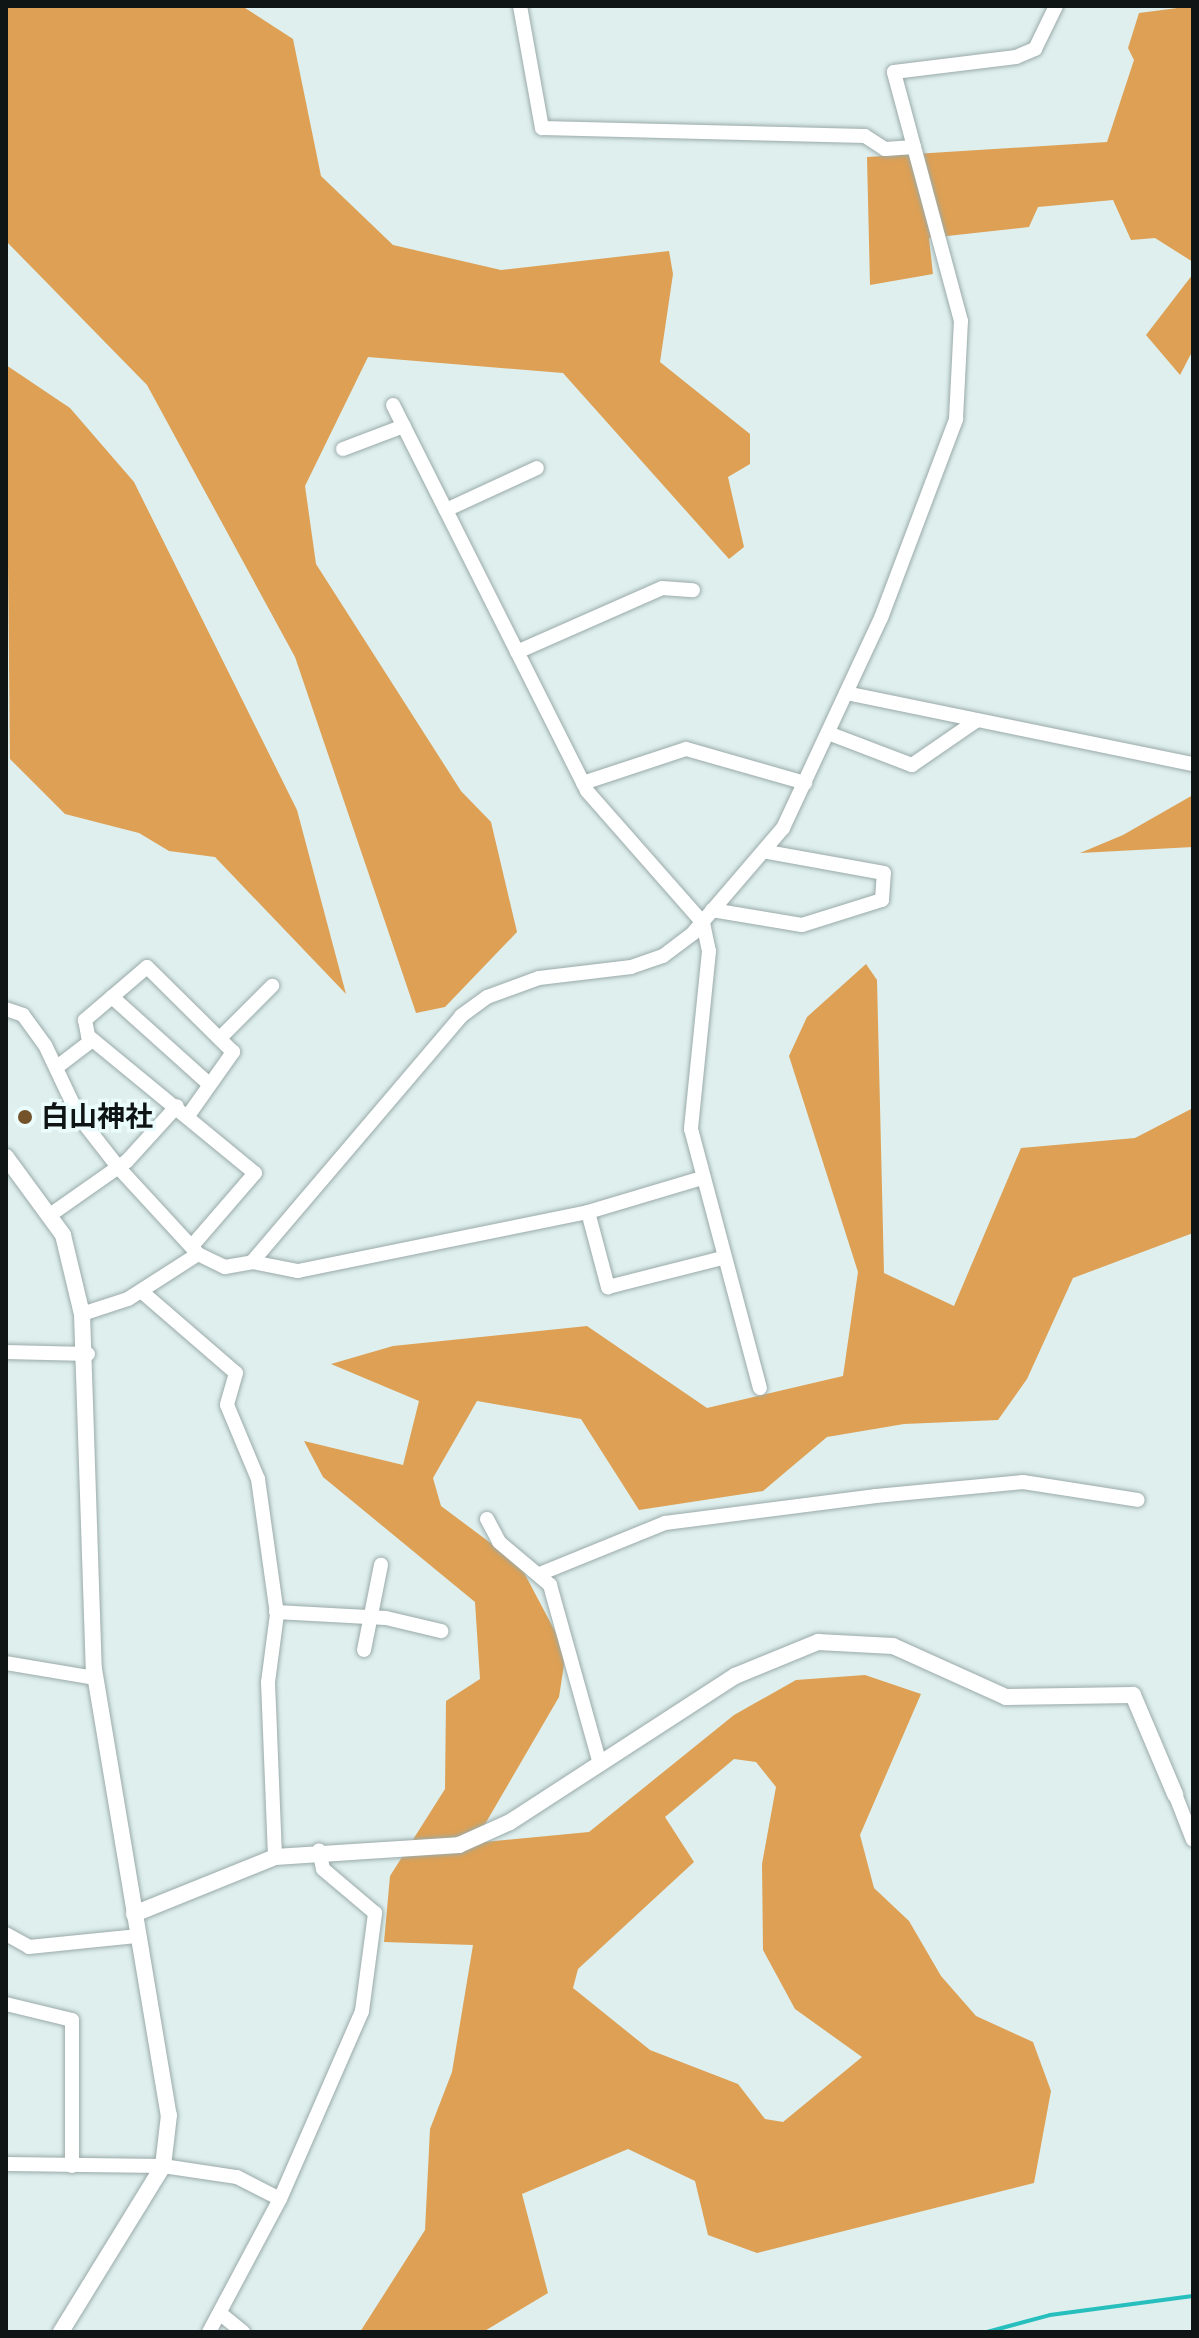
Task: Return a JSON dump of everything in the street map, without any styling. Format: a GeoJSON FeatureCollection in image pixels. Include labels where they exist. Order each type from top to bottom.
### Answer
{"type":"FeatureCollection","features":[{"type":"Feature","properties":{"kind":"street"},"geometry":{"type":"LineString","coordinates":[[520,6],[542,128],[865,136],[885,149],[914,147]]}},
{"type":"Feature","properties":{"kind":"street"},"geometry":{"type":"LineString","coordinates":[[252,1262],[470,1010],[509,985],[663,956],[703,923],[767,852],[805,783],[846,693],[948,447],[961,388],[951,271],[894,72],[1016,57],[1042,40],[1056,6]]}},
{"type":"Feature","properties":{"kind":"street"},"geometry":{"type":"LineString","coordinates":[[393,405],[583,783],[703,923],[709,951],[689,1090],[702,1178],[760,1388]]}},
{"type":"Feature","properties":{"kind":"street"},"geometry":{"type":"LineString","coordinates":[[343,449],[404,426]]}},
{"type":"Feature","properties":{"kind":"street"},"geometry":{"type":"LineString","coordinates":[[446,510],[537,468]]}},
{"type":"Feature","properties":{"kind":"street"},"geometry":{"type":"LineString","coordinates":[[517,652],[662,588],[693,590]]}},
{"type":"Feature","properties":{"kind":"street"},"geometry":{"type":"LineString","coordinates":[[846,693],[1193,764]]}},
{"type":"Feature","properties":{"kind":"street"},"geometry":{"type":"LineString","coordinates":[[828,733],[912,765],[976,721]]}},
{"type":"Feature","properties":{"kind":"street"},"geometry":{"type":"LineString","coordinates":[[583,783],[686,749],[805,783]]}},
{"type":"Feature","properties":{"kind":"street"},"geometry":{"type":"LineString","coordinates":[[712,910],[802,925],[882,900],[884,873],[767,852]]}},
{"type":"Feature","properties":{"kind":"street"},"geometry":{"type":"LineString","coordinates":[[50,1215],[118,1167],[184,1109],[209,1084],[233,1052],[147,967],[85,1020],[91,1041],[184,1109],[255,1173],[195,1250],[141,1291],[82,1314]]}},
{"type":"Feature","properties":{"kind":"street"},"geometry":{"type":"LineString","coordinates":[[220,1038],[272,986]]}},
{"type":"Feature","properties":{"kind":"street"},"geometry":{"type":"LineString","coordinates":[[112,997],[209,1084]]}},
{"type":"Feature","properties":{"kind":"street"},"geometry":{"type":"LineString","coordinates":[[6,1009],[23,1015],[57,1067],[79,1117],[118,1167],[195,1250],[225,1267],[252,1262],[298,1271],[588,1212],[702,1178]]}},
{"type":"Feature","properties":{"kind":"street"},"geometry":{"type":"LineString","coordinates":[[57,1067],[91,1041]]}},
{"type":"Feature","properties":{"kind":"street"},"geometry":{"type":"LineString","coordinates":[[6,1157],[50,1215],[70,1253],[82,1314],[88,1354],[95,1678],[169,2115],[163,2166],[61,2332]]}},
{"type":"Feature","properties":{"kind":"street"},"geometry":{"type":"LineString","coordinates":[[588,1212],[608,1287],[723,1258]]}},
{"type":"Feature","properties":{"kind":"street"},"geometry":{"type":"LineString","coordinates":[[141,1291],[236,1373],[227,1405],[258,1479],[276,1612],[268,1698],[275,1857]]}},
{"type":"Feature","properties":{"kind":"street"},"geometry":{"type":"LineString","coordinates":[[6,1352],[88,1354]]}},
{"type":"Feature","properties":{"kind":"street"},"geometry":{"type":"LineString","coordinates":[[542,1573],[665,1523],[876,1496],[1023,1482],[1138,1500]]}},
{"type":"Feature","properties":{"kind":"street"},"geometry":{"type":"LineString","coordinates":[[487,1519],[499,1542],[542,1573],[600,1764]]}},
{"type":"Feature","properties":{"kind":"street"},"geometry":{"type":"LineString","coordinates":[[364,1650],[381,1565]]}},
{"type":"Feature","properties":{"kind":"street"},"geometry":{"type":"LineString","coordinates":[[276,1612],[371,1617],[441,1631]]}},
{"type":"Feature","properties":{"kind":"street"},"geometry":{"type":"LineString","coordinates":[[134,1914],[275,1857],[319,1850],[459,1845],[600,1764],[757,1664],[818,1642],[857,1641],[924,1657],[1006,1697],[1133,1695],[1193,1840]]}},
{"type":"Feature","properties":{"kind":"street"},"geometry":{"type":"LineString","coordinates":[[6,1663],[95,1678]]}},
{"type":"Feature","properties":{"kind":"street"},"geometry":{"type":"LineString","coordinates":[[209,2332],[222,2315],[280,2199],[362,2011],[378,1923],[370,1907],[323,1869],[319,1850]]}},
{"type":"Feature","properties":{"kind":"street"},"geometry":{"type":"LineString","coordinates":[[6,1934],[29,1947],[138,1936]]}},
{"type":"Feature","properties":{"kind":"street"},"geometry":{"type":"LineString","coordinates":[[6,2004],[72,2020],[72,2166]]}},
{"type":"Feature","properties":{"kind":"street"},"geometry":{"type":"LineString","coordinates":[[6,2164],[163,2166],[237,2177],[280,2199]]}},
{"type":"Feature","properties":{"kind":"street"},"geometry":{"type":"LineString","coordinates":[[222,2315],[243,2332]]}},
{"type":"Feature","properties":{"kind":"shaded area"},"geometry":{"type":"Polygon","coordinates":[[[6,6],[242,6],[293,39],[321,176],[393,245],[501,270],[669,251],[673,274],[660,362],[750,434],[750,464],[728,477],[744,547],[729,559],[563,373],[368,357],[305,486],[316,564],[461,791],[491,822],[517,932],[445,1007],[416,1013],[295,657],[147,385],[6,241],[6,6]]]}},
{"type":"Feature","properties":{"kind":"shaded area"},"geometry":{"type":"Polygon","coordinates":[[[1193,6],[1193,262],[1155,238],[1131,240],[1113,200],[1038,207],[1029,227],[929,238],[933,274],[870,285],[867,157],[1107,142],[1134,60],[1128,48],[1139,13],[1193,6]]]}},
{"type":"Feature","properties":{"kind":"shaded area"},"geometry":{"type":"Polygon","coordinates":[[[1193,274],[1193,350],[1180,375],[1146,335],[1193,274]]]}},
{"type":"Feature","properties":{"kind":"shaded area"},"geometry":{"type":"Polygon","coordinates":[[[6,365],[70,408],[134,482],[297,810],[346,994],[215,857],[169,851],[139,833],[65,814],[10,759],[6,365]]]}},
{"type":"Feature","properties":{"kind":"shaded area"},"geometry":{"type":"Polygon","coordinates":[[[1193,795],[1193,847],[1080,853],[1123,835],[1193,795]]]}},
{"type":"Feature","properties":{"kind":"shaded area"},"geometry":{"type":"Polygon","coordinates":[[[866,964],[877,980],[884,1273],[954,1306],[1021,1148],[1135,1138],[1193,1108],[1193,1233],[1073,1278],[1027,1379],[998,1420],[904,1424],[827,1437],[763,1491],[639,1510],[581,1419],[477,1401],[433,1478],[441,1506],[520,1565],[566,1652],[559,1697],[474,1843],[589,1832],[734,1715],[796,1680],[865,1675],[921,1694],[860,1835],[874,1888],[909,1921],[941,1976],[976,2016],[1033,2042],[1051,2091],[1034,2183],[757,2253],[708,2235],[695,2181],[628,2149],[522,2194],[548,2293],[483,2332],[360,2332],[425,2230],[430,2129],[452,2072],[473,1945],[384,1942],[390,1876],[445,1789],[446,1701],[480,1679],[475,1602],[323,1477],[304,1441],[403,1465],[419,1401],[331,1364],[393,1346],[587,1326],[707,1408],[843,1376],[858,1272],[789,1056],[807,1017],[866,964]],[[734,1759],[665,1817],[694,1862],[578,1969],[573,1988],[650,2050],[738,2084],[765,2119],[783,2122],[862,2057],[795,2009],[763,1950],[762,1864],[776,1787],[756,1762],[734,1759]]]}},
{"type":"Feature","properties":{"kind":"waterway"},"geometry":{"type":"LineString","coordinates":[[987,2332],[1050,2315],[1193,2296]]}},
{"type":"Feature","properties":{"kind":"place","name":"白山神社"},"geometry":{"type":"Point","coordinates":[25,1117]}}]}
